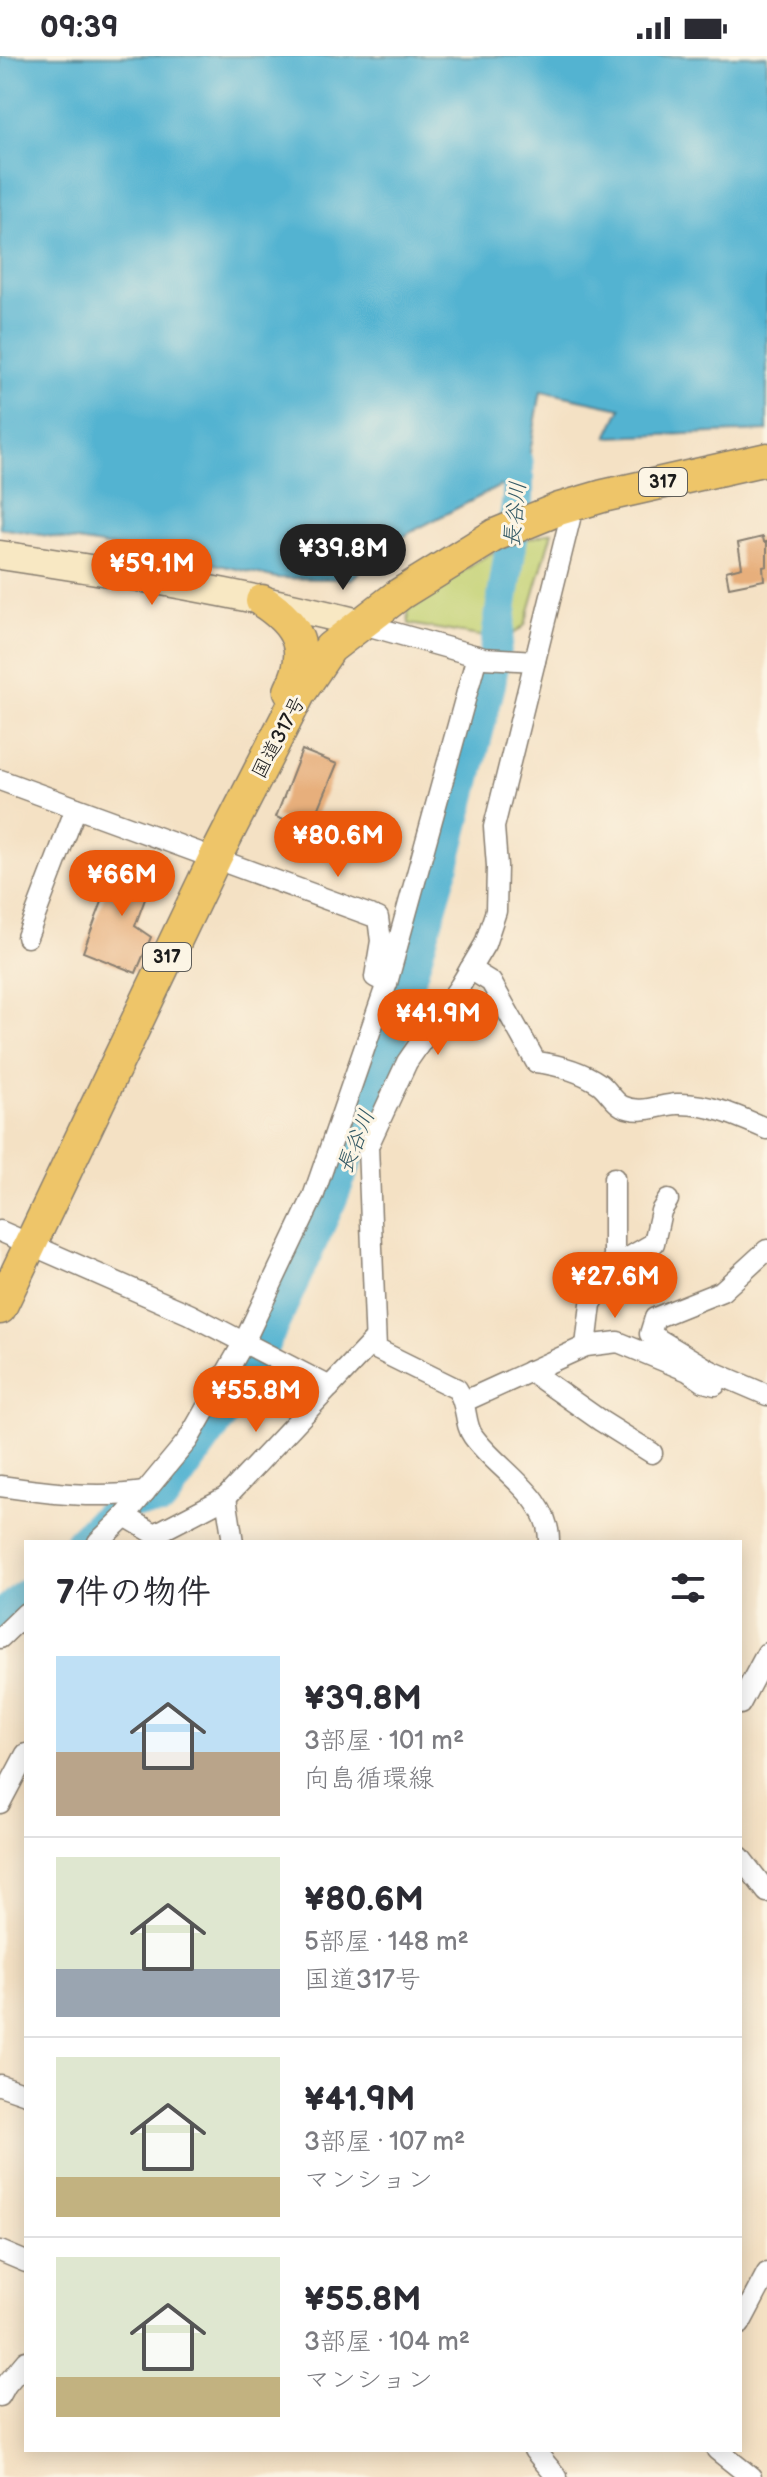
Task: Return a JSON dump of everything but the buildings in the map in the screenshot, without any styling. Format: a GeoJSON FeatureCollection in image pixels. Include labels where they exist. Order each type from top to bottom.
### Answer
{"type":"FeatureCollection","features":[{"type":"Feature","properties":{"kind":"highway","name":"国道317号"},"geometry":{"type":"LineString","coordinates":[[0,1308],[14,1238],[299,694],[330,648],[359,623],[410,588],[495,535],[603,496],[767,459]]}},
{"type":"Feature","properties":{"kind":"highway"},"geometry":{"type":"LineString","coordinates":[[215,858],[249,770],[300,672],[302,653],[291,625],[281,613],[262,601]]}},
{"type":"Feature","properties":{"kind":"main road"},"geometry":{"type":"LineString","coordinates":[[0,555],[262,601],[359,623]]}},
{"type":"Feature","properties":{"kind":"street"},"geometry":{"type":"LineString","coordinates":[[549,1540],[547,1518],[536,1503],[471,1434],[465,1401],[457,1389],[376,1349],[368,1146],[407,1062],[485,944],[496,911],[494,827],[531,661],[570,519],[565,508]]}},
{"type":"Feature","properties":{"kind":"street"},"geometry":{"type":"LineString","coordinates":[[359,623],[480,657],[531,661]]}},
{"type":"Feature","properties":{"kind":"street"},"geometry":{"type":"LineString","coordinates":[[100,1540],[125,1516],[188,1440],[248,1344],[313,1197],[387,983],[480,657]]}},
{"type":"Feature","properties":{"kind":"street"},"geometry":{"type":"LineString","coordinates":[[0,780],[378,918],[381,941],[375,977],[387,983]]}},
{"type":"Feature","properties":{"kind":"street"},"geometry":{"type":"LineString","coordinates":[[27,937],[76,808]]}},
{"type":"Feature","properties":{"kind":"street"},"geometry":{"type":"LineString","coordinates":[[470,969],[491,982],[536,1062],[564,1066],[601,1085],[621,1105],[638,1110],[678,1104],[730,1112],[767,1129]]}},
{"type":"Feature","properties":{"kind":"street"},"geometry":{"type":"LineString","coordinates":[[614,1178],[614,1266]]}},
{"type":"Feature","properties":{"kind":"street"},"geometry":{"type":"LineString","coordinates":[[586,1346],[591,1304],[614,1266],[654,1243],[661,1211],[668,1200]]}},
{"type":"Feature","properties":{"kind":"street"},"geometry":{"type":"LineString","coordinates":[[14,1238],[189,1314],[330,1387]]}},
{"type":"Feature","properties":{"kind":"street"},"geometry":{"type":"LineString","coordinates":[[767,1250],[722,1291],[655,1318],[650,1334],[711,1371],[767,1395]]}},
{"type":"Feature","properties":{"kind":"street"},"geometry":{"type":"LineString","coordinates":[[125,1516],[152,1538],[226,1497],[374,1340]]}},
{"type":"Feature","properties":{"kind":"street"},"geometry":{"type":"LineString","coordinates":[[465,1401],[586,1346],[618,1342],[715,1385],[717,1381],[711,1371]]}},
{"type":"Feature","properties":{"kind":"street"},"geometry":{"type":"LineString","coordinates":[[530,1371],[652,1453]]}},
{"type":"Feature","properties":{"kind":"street"},"geometry":{"type":"LineString","coordinates":[[0,1486],[86,1495],[145,1492]]}},
{"type":"Feature","properties":{"kind":"street"},"geometry":{"type":"LineString","coordinates":[[226,1497],[233,1540]]}},
{"type":"Feature","properties":{"kind":"street"},"geometry":{"type":"LineString","coordinates":[[0,1638],[24,1615]]}},
{"type":"Feature","properties":{"kind":"street"},"geometry":{"type":"LineString","coordinates":[[742,1700],[767,1653]]}},
{"type":"Feature","properties":{"kind":"street"},"geometry":{"type":"LineString","coordinates":[[0,1803],[24,1758]]}},
{"type":"Feature","properties":{"kind":"street"},"geometry":{"type":"LineString","coordinates":[[742,1860],[767,1892]]}},
{"type":"Feature","properties":{"kind":"street"},"geometry":{"type":"LineString","coordinates":[[0,2085],[24,2093]]}},
{"type":"Feature","properties":{"kind":"street"},"geometry":{"type":"LineString","coordinates":[[0,2251],[24,2261]]}},
{"type":"Feature","properties":{"kind":"street"},"geometry":{"type":"LineString","coordinates":[[742,2320],[767,2273]]}},
{"type":"Feature","properties":{"kind":"street"},"geometry":{"type":"LineString","coordinates":[[0,2396],[24,2363]]}},
{"type":"Feature","properties":{"kind":"street"},"geometry":{"type":"LineString","coordinates":[[536,2452],[555,2476]]}},
{"type":"Feature","properties":{"kind":"street"},"geometry":{"type":"LineString","coordinates":[[720,2452],[751,2477]]}},
{"type":"Feature","properties":{"kind":"green space"},"geometry":{"type":"Polygon","coordinates":[[[552,532],[525,625],[517,631],[505,637],[491,638],[409,624],[408,611],[421,598],[499,548],[552,532]]]}},
{"type":"Feature","properties":{"kind":"water"},"geometry":{"type":"Polygon","coordinates":[[[0,56],[767,56],[767,431],[607,437],[621,408],[541,391],[524,485],[502,485],[409,533],[351,579],[277,578],[214,564],[0,528],[0,56]]]}},
{"type":"Feature","properties":{"kind":"waterway","name":"長谷川"},"geometry":{"type":"LineString","coordinates":[[82,1540],[121,1503],[162,1500],[247,1381],[331,1200],[384,1067],[444,864],[490,684],[518,498],[518,464]]}},
{"type":"Feature","properties":{"kind":"waterway","name":"長谷川"},"geometry":{"type":"LineString","coordinates":[[0,1618],[24,1596]]}}]}
